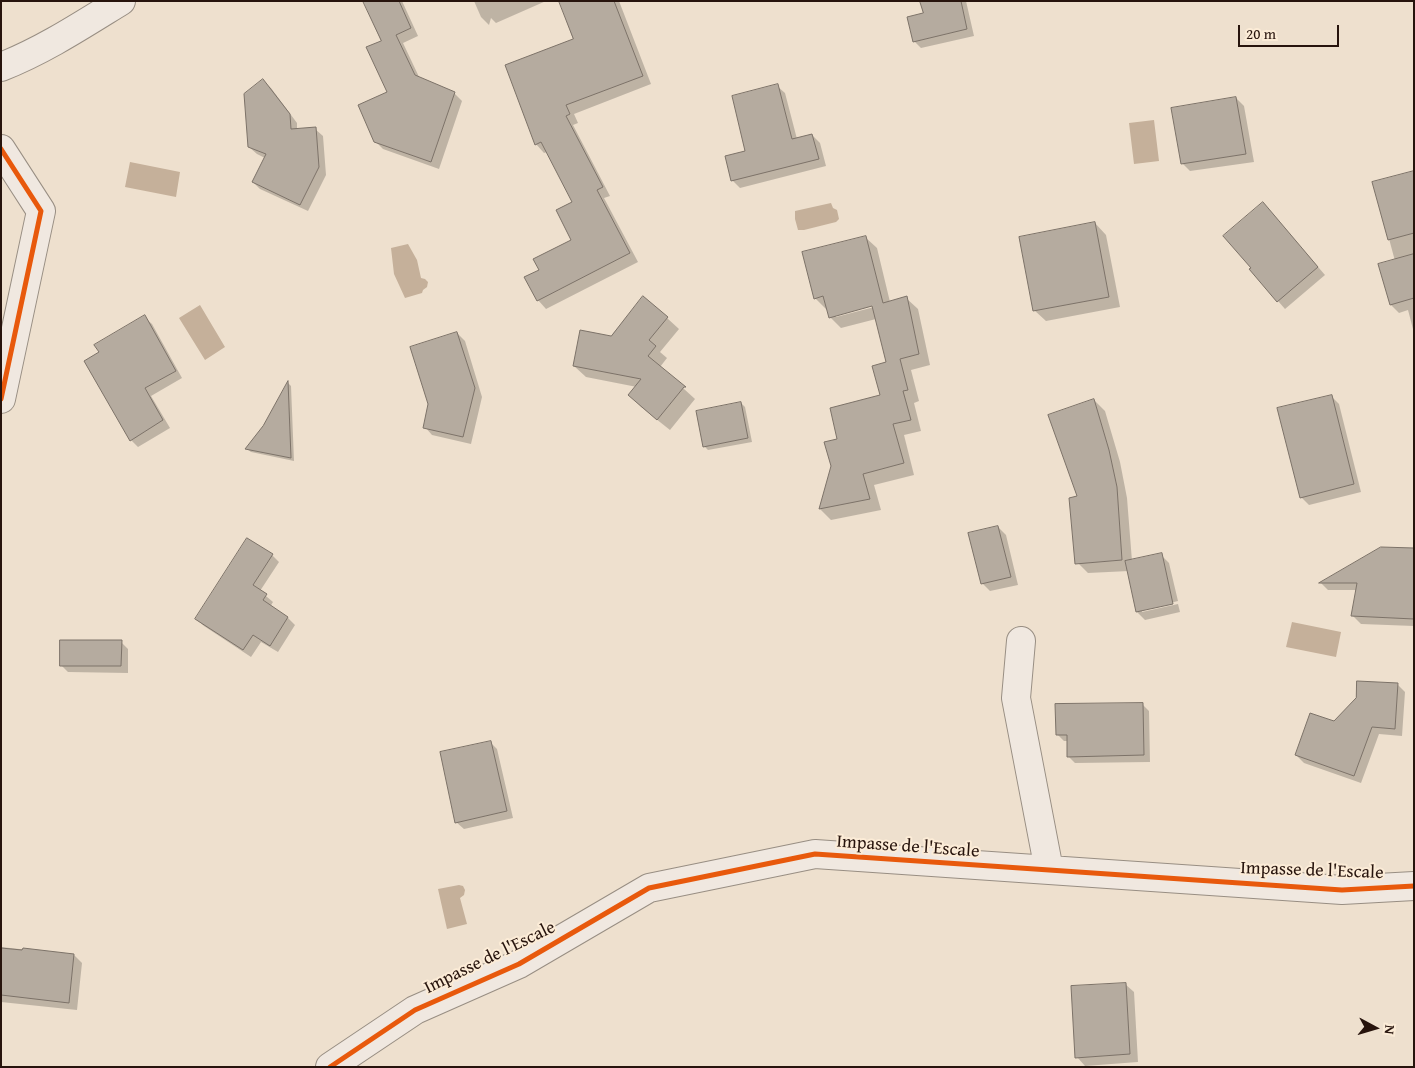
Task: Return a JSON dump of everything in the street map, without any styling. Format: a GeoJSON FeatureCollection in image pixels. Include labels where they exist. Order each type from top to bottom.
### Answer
{"type":"FeatureCollection","features":[{"type":"Feature","properties":{"kind":"street"},"geometry":{"type":"LineString","coordinates":[[1,67],[20,60],[57,40],[121,1]]}},
{"type":"Feature","properties":{"kind":"street"},"geometry":{"type":"LineString","coordinates":[[1,149],[41,211],[1,399]]}},
{"type":"Feature","properties":{"kind":"street"},"geometry":{"type":"LineString","coordinates":[[1021,641],[1016,698],[1049,870]]}},
{"type":"Feature","properties":{"kind":"street","name":"Impasse de l'Escale"},"geometry":{"type":"LineString","coordinates":[[330,1067],[415,1010],[519,964],[649,888],[815,854],[1342,890],[1414,886]]}},
{"type":"Feature","properties":{"kind":"shaded area"},"geometry":{"type":"Polygon","coordinates":[[[1154,120],[1159,161],[1134,164],[1129,123],[1154,120]]]}},
{"type":"Feature","properties":{"kind":"shaded area"},"geometry":{"type":"Polygon","coordinates":[[[130,162],[180,172],[176,197],[125,187],[130,162]]]}},
{"type":"Feature","properties":{"kind":"shaded area"},"geometry":{"type":"Polygon","coordinates":[[[831,203],[833,208],[837,210],[839,219],[836,222],[798,230],[795,211],[831,203]]]}},
{"type":"Feature","properties":{"kind":"shaded area"},"geometry":{"type":"Polygon","coordinates":[[[408,244],[417,260],[421,278],[428,282],[427,287],[422,293],[405,298],[394,274],[391,248],[408,244]]]}},
{"type":"Feature","properties":{"kind":"shaded area"},"geometry":{"type":"Polygon","coordinates":[[[200,305],[225,347],[205,360],[179,318],[200,305]]]}},
{"type":"Feature","properties":{"kind":"shaded area"},"geometry":{"type":"Polygon","coordinates":[[[1292,622],[1341,632],[1336,657],[1286,647],[1292,622]]]}},
{"type":"Feature","properties":{"kind":"shaded area"},"geometry":{"type":"Polygon","coordinates":[[[463,886],[465,890],[464,895],[460,898],[467,924],[447,929],[438,889],[463,886]]]}},
{"type":"Feature","properties":{"kind":"building"},"geometry":{"type":"Polygon","coordinates":[[[363,1],[399,1],[411,28],[396,35],[415,75],[455,92],[431,162],[374,142],[358,105],[387,92],[366,47],[381,41],[363,1]]]}},
{"type":"Feature","properties":{"kind":"building"},"geometry":{"type":"Polygon","coordinates":[[[559,1],[614,1],[643,76],[566,105],[570,114],[566,116],[603,187],[597,190],[630,253],[537,301],[524,277],[539,270],[533,259],[571,240],[556,210],[572,202],[541,142],[535,145],[505,65],[573,39],[559,1]]]}},
{"type":"Feature","properties":{"kind":"building"},"geometry":{"type":"Polygon","coordinates":[[[920,1],[961,1],[967,29],[913,42],[907,17],[923,13],[920,1]]]}},
{"type":"Feature","properties":{"kind":"building"},"geometry":{"type":"Polygon","coordinates":[[[263,79],[290,114],[291,129],[316,127],[319,167],[300,205],[252,182],[266,154],[248,147],[244,94],[263,79]]]}},
{"type":"Feature","properties":{"kind":"building"},"geometry":{"type":"Polygon","coordinates":[[[778,84],[792,139],[812,134],[819,159],[731,181],[725,156],[745,151],[732,96],[778,84]]]}},
{"type":"Feature","properties":{"kind":"building"},"geometry":{"type":"Polygon","coordinates":[[[1236,97],[1246,154],[1181,164],[1171,108],[1236,97]]]}},
{"type":"Feature","properties":{"kind":"building"},"geometry":{"type":"Polygon","coordinates":[[[1414,171],[1414,233],[1388,240],[1372,182],[1414,171]]]}},
{"type":"Feature","properties":{"kind":"building"},"geometry":{"type":"Polygon","coordinates":[[[1263,202],[1318,267],[1277,302],[1223,236],[1263,202]]]}},
{"type":"Feature","properties":{"kind":"building"},"geometry":{"type":"Polygon","coordinates":[[[1095,222],[1109,297],[1033,311],[1019,237],[1095,222]]]}},
{"type":"Feature","properties":{"kind":"building"},"geometry":{"type":"Polygon","coordinates":[[[866,236],[883,303],[907,296],[919,354],[900,359],[908,390],[903,391],[911,420],[893,424],[904,463],[863,474],[870,499],[819,509],[831,466],[824,442],[837,439],[830,408],[880,395],[872,366],[886,362],[872,306],[829,318],[823,296],[814,299],[802,252],[866,236]]]}},
{"type":"Feature","properties":{"kind":"building"},"geometry":{"type":"Polygon","coordinates":[[[1414,254],[1414,298],[1390,305],[1378,264],[1414,254]]]}},
{"type":"Feature","properties":{"kind":"building"},"geometry":{"type":"Polygon","coordinates":[[[643,296],[668,317],[649,340],[656,346],[648,356],[686,387],[684,387],[657,420],[628,395],[641,379],[573,366],[580,330],[611,336],[643,296]]]}},
{"type":"Feature","properties":{"kind":"building"},"geometry":{"type":"Polygon","coordinates":[[[145,315],[176,371],[145,388],[163,420],[130,441],[84,361],[99,352],[94,345],[145,315]]]}},
{"type":"Feature","properties":{"kind":"building"},"geometry":{"type":"Polygon","coordinates":[[[457,332],[475,388],[463,437],[423,428],[428,404],[410,347],[457,332]]]}},
{"type":"Feature","properties":{"kind":"building"},"geometry":{"type":"Polygon","coordinates":[[[288,381],[291,458],[245,449],[263,426],[288,381]]]}},
{"type":"Feature","properties":{"kind":"building"},"geometry":{"type":"Polygon","coordinates":[[[1332,395],[1354,484],[1300,498],[1277,408],[1332,395]]]}},
{"type":"Feature","properties":{"kind":"building"},"geometry":{"type":"Polygon","coordinates":[[[1094,399],[1109,450],[1117,487],[1122,560],[1075,564],[1069,498],[1077,496],[1048,415],[1094,399]]]}},
{"type":"Feature","properties":{"kind":"building"},"geometry":{"type":"Polygon","coordinates":[[[741,402],[748,438],[703,447],[696,411],[741,402]]]}},
{"type":"Feature","properties":{"kind":"building"},"geometry":{"type":"Polygon","coordinates":[[[998,526],[1011,577],[981,584],[968,533],[998,526]]]}},
{"type":"Feature","properties":{"kind":"building"},"geometry":{"type":"Polygon","coordinates":[[[247,538],[273,554],[253,585],[267,594],[263,600],[288,617],[270,646],[253,635],[243,650],[195,619],[247,538]]]}},
{"type":"Feature","properties":{"kind":"building"},"geometry":{"type":"Polygon","coordinates":[[[1381,547],[1414,548],[1414,619],[1351,616],[1357,583],[1319,583],[1381,547]]]}},
{"type":"Feature","properties":{"kind":"building"},"geometry":{"type":"Polygon","coordinates":[[[1162,553],[1173,604],[1136,612],[1125,561],[1162,553]]]}},
{"type":"Feature","properties":{"kind":"building"},"geometry":{"type":"Polygon","coordinates":[[[60,640],[122,640],[121,666],[60,666],[60,640]]]}},
{"type":"Feature","properties":{"kind":"building"},"geometry":{"type":"Polygon","coordinates":[[[1357,681],[1398,683],[1395,729],[1372,727],[1354,776],[1295,755],[1310,713],[1334,721],[1356,698],[1357,681]]]}},
{"type":"Feature","properties":{"kind":"building"},"geometry":{"type":"Polygon","coordinates":[[[1143,703],[1144,755],[1067,757],[1067,735],[1056,735],[1055,704],[1143,703]]]}},
{"type":"Feature","properties":{"kind":"building"},"geometry":{"type":"Polygon","coordinates":[[[491,741],[507,811],[455,823],[440,752],[491,741]]]}},
{"type":"Feature","properties":{"kind":"building"},"geometry":{"type":"Polygon","coordinates":[[[1,948],[22,950],[23,948],[74,954],[69,1003],[1,995],[1,948]]]}},
{"type":"Feature","properties":{"kind":"building"},"geometry":{"type":"Polygon","coordinates":[[[1126,983],[1130,1054],[1075,1058],[1071,986],[1126,983]]]}},
{"type":"Feature","properties":{"kind":"cycle path"},"geometry":{"type":"LineString","coordinates":[[1,149],[41,211],[1,399]]}},
{"type":"Feature","properties":{"kind":"cycle path"},"geometry":{"type":"LineString","coordinates":[[330,1067],[415,1010],[519,964],[649,888],[815,854],[1342,890],[1414,886]]}}]}
